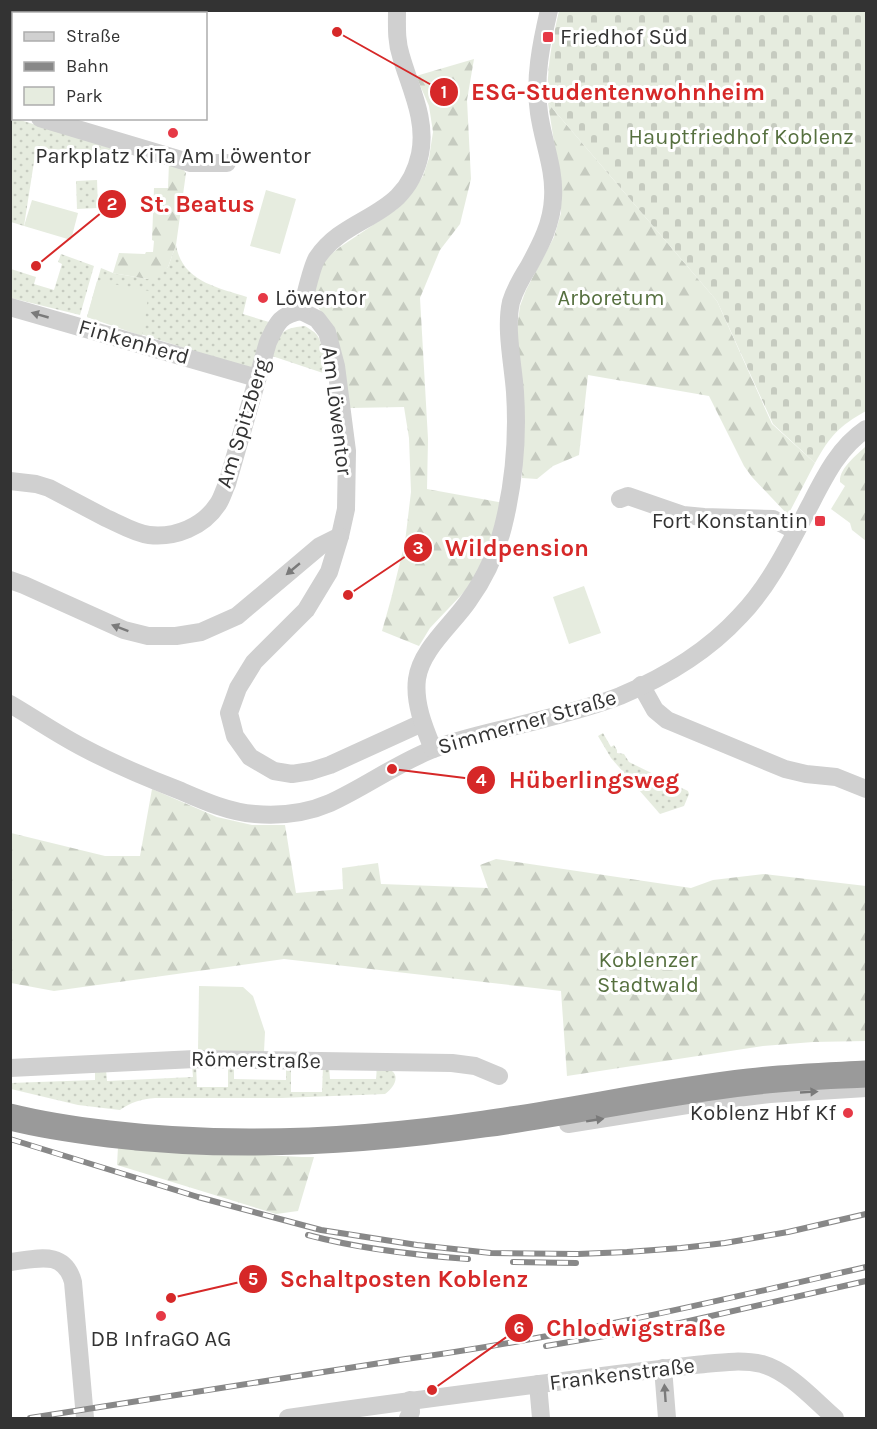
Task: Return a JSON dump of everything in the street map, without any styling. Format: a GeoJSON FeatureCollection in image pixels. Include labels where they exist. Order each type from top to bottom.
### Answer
{"type":"FeatureCollection","features":[{"type":"Feature","properties":{"kind":"highway"},"geometry":{"type":"LineString","coordinates":[[10,1117],[136,1129],[207,1142],[357,1138],[486,1124],[750,1082],[867,1059]]}},
{"type":"Feature","properties":{"kind":"highway"},"geometry":{"type":"LineString","coordinates":[[136,1129],[206,1126],[270,1127],[354,1123],[422,1116],[748,1066],[817,1068],[867,1074]]}},
{"type":"Feature","properties":{"kind":"highway"},"geometry":{"type":"LineString","coordinates":[[10,1101],[80,1122]]}},
{"type":"Feature","properties":{"kind":"street"},"geometry":{"type":"LineString","coordinates":[[301,311],[316,260],[335,239],[386,208],[402,193],[414,174],[420,153],[422,129],[418,108],[400,54],[396,30],[397,10]]}},
{"type":"Feature","properties":{"kind":"street"},"geometry":{"type":"LineString","coordinates":[[433,749],[422,723],[417,693],[417,678],[421,664],[438,636],[467,603],[483,580],[503,527],[513,478],[516,433],[509,325],[511,303],[518,285],[546,234],[552,211],[549,158],[539,113],[538,88],[540,50],[549,10]]}},
{"type":"Feature","properties":{"kind":"street"},"geometry":{"type":"LineString","coordinates":[[47,120],[191,163],[227,163]]}},
{"type":"Feature","properties":{"kind":"street","name":"Finkenherd"},"geometry":{"type":"LineString","coordinates":[[10,307],[257,378]]}},
{"type":"Feature","properties":{"kind":"street","name":"Am Spitzberg"},"geometry":{"type":"LineString","coordinates":[[10,481],[48,488],[130,530],[148,535],[164,536],[194,527],[206,518],[218,504],[228,483],[257,378],[276,325],[287,313],[301,311]]}},
{"type":"Feature","properties":{"kind":"street","name":"Am Löwentor"},"geometry":{"type":"LineString","coordinates":[[301,311],[316,319],[327,332],[336,366],[347,451],[346,509],[329,572],[306,610],[254,662],[237,688],[229,713],[235,736],[250,757],[274,771],[292,774],[330,765],[422,723]]}},
{"type":"Feature","properties":{"kind":"street","name":"Simmerner Straße"},"geometry":{"type":"LineString","coordinates":[[10,704],[81,746],[135,773],[218,806],[252,814],[281,815],[305,811],[330,803],[408,760],[433,749],[620,696],[664,675],[701,651],[740,617],[761,593],[840,453],[857,435],[867,429]]}},
{"type":"Feature","properties":{"kind":"street"},"geometry":{"type":"LineString","coordinates":[[620,499],[628,496],[683,515],[773,519],[796,531]]}},
{"type":"Feature","properties":{"kind":"street"},"geometry":{"type":"LineString","coordinates":[[10,580],[124,630],[148,636],[176,636],[201,632],[237,616],[320,546],[340,536]]}},
{"type":"Feature","properties":{"kind":"street"},"geometry":{"type":"LineString","coordinates":[[642,685],[655,710],[667,720],[785,769],[836,777],[867,789]]}},
{"type":"Feature","properties":{"kind":"street","name":"Römerstraße"},"geometry":{"type":"LineString","coordinates":[[10,1068],[195,1059],[452,1063],[476,1066],[499,1076]]}},
{"type":"Feature","properties":{"kind":"street"},"geometry":{"type":"LineString","coordinates":[[433,1131],[463,1137],[487,1137],[770,1094],[867,1088]]}},
{"type":"Feature","properties":{"kind":"street"},"geometry":{"type":"LineString","coordinates":[[10,1262],[40,1258],[54,1259],[63,1263],[70,1272],[73,1282],[86,1419]]}},
{"type":"Feature","properties":{"kind":"street","name":"Frankenstraße"},"geometry":{"type":"LineString","coordinates":[[288,1419],[409,1409],[538,1384],[663,1368],[748,1362],[766,1365],[777,1370],[792,1380],[835,1419]]}},
{"type":"Feature","properties":{"kind":"street"},"geometry":{"type":"LineString","coordinates":[[663,1368],[667,1419]]}},
{"type":"Feature","properties":{"kind":"street"},"geometry":{"type":"LineString","coordinates":[[538,1384],[541,1419]]}},
{"type":"Feature","properties":{"kind":"green space","name":"Hauptfriedhof Koblenz"},"geometry":{"type":"Polygon","coordinates":[[[559,11],[866,11],[866,411],[836,432],[815,463],[773,424],[717,301],[548,103],[550,56],[559,11]]]}},
{"type":"Feature","properties":{"kind":"green space"},"geometry":{"type":"Polygon","coordinates":[[[474,59],[467,100],[471,179],[460,224],[440,250],[420,298],[428,439],[427,489],[504,503],[478,572],[465,591],[430,628],[419,646],[382,631],[405,542],[411,492],[409,438],[404,407],[349,408],[325,318],[313,296],[317,276],[325,259],[397,209],[409,197],[423,176],[429,158],[433,132],[429,106],[416,76],[474,59]]]}},
{"type":"Feature","properties":{"kind":"green space","name":"Arboretum"},"geometry":{"type":"Polygon","coordinates":[[[548,103],[717,301],[772,424],[815,463],[788,515],[744,466],[709,396],[588,375],[579,455],[553,466],[537,479],[522,478],[523,433],[517,328],[520,306],[554,237],[561,213],[561,188],[548,103]]]}},
{"type":"Feature","properties":{"kind":"green space"},"geometry":{"type":"Polygon","coordinates":[[[10,117],[12,120],[20,120],[123,151],[115,159],[81,156],[81,150],[36,149],[24,226],[11,222],[10,117]]]}},
{"type":"Feature","properties":{"kind":"green space"},"geometry":{"type":"Polygon","coordinates":[[[169,163],[181,167],[186,173],[176,245],[168,267],[157,276],[147,279],[113,273],[119,253],[153,252],[154,188],[168,188],[169,163]]]}},
{"type":"Feature","properties":{"kind":"green space"},"geometry":{"type":"Polygon","coordinates":[[[97,180],[98,208],[77,209],[76,181],[97,180]]]}},
{"type":"Feature","properties":{"kind":"green space"},"geometry":{"type":"Polygon","coordinates":[[[266,190],[296,199],[280,254],[250,246],[266,190]]]}},
{"type":"Feature","properties":{"kind":"green space"},"geometry":{"type":"Polygon","coordinates":[[[32,200],[78,213],[71,240],[24,226],[32,200]]]}},
{"type":"Feature","properties":{"kind":"green space"},"geometry":{"type":"Polygon","coordinates":[[[176,245],[185,267],[193,275],[212,286],[247,297],[243,314],[269,322],[251,369],[87,317],[101,268],[113,273],[147,279],[168,267],[176,245]]]}},
{"type":"Feature","properties":{"kind":"green space"},"geometry":{"type":"Polygon","coordinates":[[[61,254],[94,266],[80,315],[11,298],[11,269],[36,277],[34,284],[54,290],[62,264],[58,262],[61,254]]]}},
{"type":"Feature","properties":{"kind":"green space"},"geometry":{"type":"Polygon","coordinates":[[[97,281],[149,291],[142,336],[87,317],[97,281]]]}},
{"type":"Feature","properties":{"kind":"green space"},"geometry":{"type":"Polygon","coordinates":[[[305,326],[319,339],[326,374],[272,356],[279,338],[285,331],[305,326]]]}},
{"type":"Feature","properties":{"kind":"green space"},"geometry":{"type":"Polygon","coordinates":[[[866,446],[866,541],[852,530],[850,523],[831,509],[845,486],[840,482],[842,472],[866,446]]]}},
{"type":"Feature","properties":{"kind":"green space"},"geometry":{"type":"Polygon","coordinates":[[[584,586],[601,633],[569,644],[553,597],[584,586]]]}},
{"type":"Feature","properties":{"kind":"green space"},"geometry":{"type":"Polygon","coordinates":[[[603,733],[611,747],[614,745],[617,753],[624,754],[629,762],[688,791],[684,806],[660,814],[611,758],[598,736],[603,733]]]}},
{"type":"Feature","properties":{"kind":"green space","name":"Koblenzer Stadtwald"},"geometry":{"type":"Polygon","coordinates":[[[152,789],[217,817],[252,825],[285,825],[296,893],[343,889],[342,868],[378,863],[381,884],[488,888],[480,865],[496,859],[691,888],[713,880],[764,874],[866,886],[866,1041],[763,1046],[567,1076],[561,991],[284,959],[54,991],[11,983],[11,833],[105,856],[140,856],[152,789]]]}},
{"type":"Feature","properties":{"kind":"green space"},"geometry":{"type":"Polygon","coordinates":[[[199,986],[243,987],[253,996],[265,1032],[264,1052],[198,1051],[199,986]]]}},
{"type":"Feature","properties":{"kind":"green space"},"geometry":{"type":"Polygon","coordinates":[[[192,1065],[196,1065],[197,1087],[228,1087],[228,1065],[234,1065],[234,1079],[286,1080],[286,1066],[291,1067],[291,1092],[322,1092],[323,1067],[329,1067],[330,1079],[376,1079],[377,1067],[387,1068],[395,1074],[396,1078],[394,1085],[385,1094],[282,1098],[155,1098],[136,1101],[120,1110],[78,1105],[11,1089],[10,1083],[95,1080],[95,1070],[106,1069],[107,1081],[193,1077],[192,1065]]]}},
{"type":"Feature","properties":{"kind":"green space"},"geometry":{"type":"Polygon","coordinates":[[[118,1147],[314,1157],[298,1211],[276,1214],[117,1165],[118,1147]]]}},
{"type":"Feature","properties":{"kind":"railway"},"geometry":{"type":"LineString","coordinates":[[10,1139],[198,1197],[321,1230],[417,1245],[491,1253],[578,1254],[681,1248],[788,1232],[866,1214]]}},
{"type":"Feature","properties":{"kind":"railway"},"geometry":{"type":"LineString","coordinates":[[308,1235],[387,1251],[468,1259]]}},
{"type":"Feature","properties":{"kind":"railway"},"geometry":{"type":"LineString","coordinates":[[513,1262],[576,1263]]}},
{"type":"Feature","properties":{"kind":"railway"},"geometry":{"type":"LineString","coordinates":[[30,1418],[522,1341],[866,1267]]}},
{"type":"Feature","properties":{"kind":"railway"},"geometry":{"type":"LineString","coordinates":[[546,1346],[680,1323],[866,1281]]}},
{"type":"Feature","properties":{"kind":"place","name":"ESG-Studentenwohnheim"},"geometry":{"type":"Point","coordinates":[337,32]}},
{"type":"Feature","properties":{"kind":"place","name":"Friedhof Süd"},"geometry":{"type":"Point","coordinates":[548,37]}},
{"type":"Feature","properties":{"kind":"place","name":"Parkplatz KiTa Am Löwentor"},"geometry":{"type":"Point","coordinates":[173,133]}},
{"type":"Feature","properties":{"kind":"place","name":"St. Beatus"},"geometry":{"type":"Point","coordinates":[36,266]}},
{"type":"Feature","properties":{"kind":"place","name":"Löwentor"},"geometry":{"type":"Point","coordinates":[263,298]}},
{"type":"Feature","properties":{"kind":"place","name":"Fort Konstantin"},"geometry":{"type":"Point","coordinates":[820,521]}},
{"type":"Feature","properties":{"kind":"place","name":"Wildpension"},"geometry":{"type":"Point","coordinates":[348,595]}},
{"type":"Feature","properties":{"kind":"place","name":"Hüberlingsweg"},"geometry":{"type":"Point","coordinates":[392,769]}},
{"type":"Feature","properties":{"kind":"place","name":"Koblenz Hbf Kf"},"geometry":{"type":"Point","coordinates":[848,1113]}},
{"type":"Feature","properties":{"kind":"place","name":"Schaltposten Koblenz"},"geometry":{"type":"Point","coordinates":[171,1298]}},
{"type":"Feature","properties":{"kind":"place","name":"DB InfraGO AG"},"geometry":{"type":"Point","coordinates":[161,1316]}},
{"type":"Feature","properties":{"kind":"place","name":"Chlodwigstraße"},"geometry":{"type":"Point","coordinates":[432,1390]}}]}
